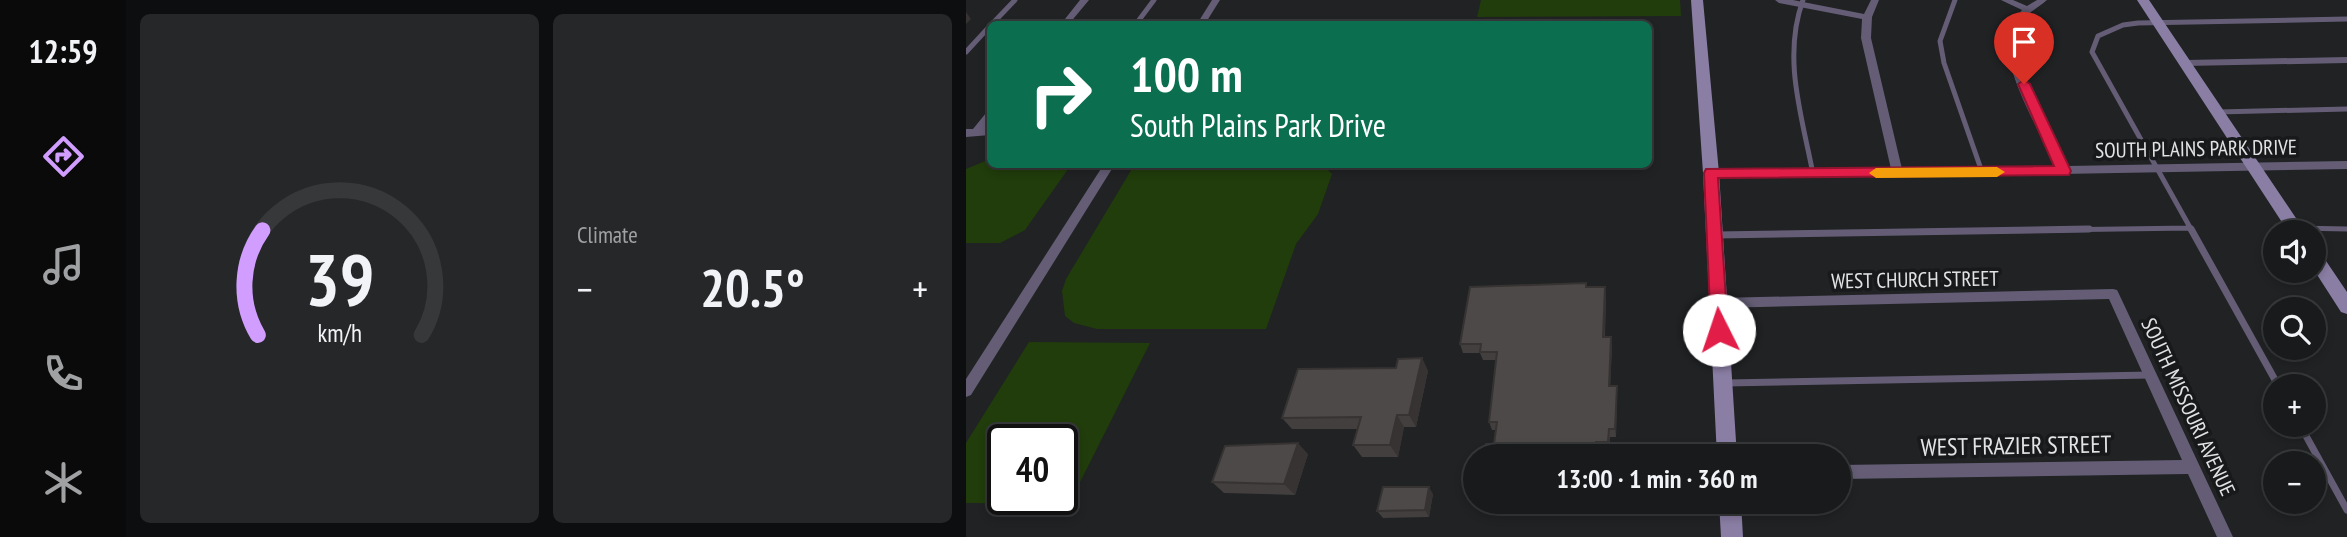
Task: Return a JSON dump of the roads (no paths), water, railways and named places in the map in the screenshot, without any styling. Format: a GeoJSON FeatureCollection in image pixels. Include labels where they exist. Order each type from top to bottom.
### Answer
{"type":"FeatureCollection","features":[{"type":"Feature","properties":{"kind":"street"},"geometry":{"type":"LineString","coordinates":[[1068,21],[1085,0]]}},
{"type":"Feature","properties":{"kind":"street"},"geometry":{"type":"LineString","coordinates":[[1202,21],[1216,0]]}},
{"type":"Feature","properties":{"kind":"street"},"geometry":{"type":"LineString","coordinates":[[1697,0],[1711,173],[1726,444]]}},
{"type":"Feature","properties":{"kind":"street"},"geometry":{"type":"LineString","coordinates":[[1779,0],[1802,2],[1867,17]]}},
{"type":"Feature","properties":{"kind":"street"},"geometry":{"type":"LineString","coordinates":[[1875,0],[1867,17],[1866,38],[1896,173]]}},
{"type":"Feature","properties":{"kind":"street"},"geometry":{"type":"LineString","coordinates":[[2005,0],[2027,9]]}},
{"type":"Feature","properties":{"kind":"street"},"geometry":{"type":"LineString","coordinates":[[2043,0],[2027,9],[2019,19],[2012,37],[2014,63],[2064,171]]}},
{"type":"Feature","properties":{"kind":"street"},"geometry":{"type":"LineString","coordinates":[[2143,0],[2289,220]]}},
{"type":"Feature","properties":{"kind":"street"},"geometry":{"type":"LineString","coordinates":[[2185,63],[2347,60]]}},
{"type":"Feature","properties":{"kind":"street"},"geometry":{"type":"LineString","coordinates":[[971,133],[987,118]]}},
{"type":"Feature","properties":{"kind":"street","name":"SOUTH PLAINS PARK DRIVE"},"geometry":{"type":"LineString","coordinates":[[1711,173],[2064,171],[2347,165]]}},
{"type":"Feature","properties":{"kind":"street"},"geometry":{"type":"LineString","coordinates":[[966,391],[1107,168]]}},
{"type":"Feature","properties":{"kind":"street"},"geometry":{"type":"LineString","coordinates":[[2326,275],[2346,304]]}},
{"type":"Feature","properties":{"kind":"street","name":"WEST CHURCH STREET"},"geometry":{"type":"LineString","coordinates":[[1718,303],[2113,295]]}},
{"type":"Feature","properties":{"kind":"street","name":"SOUTH MISSOURI AVENUE"},"geometry":{"type":"LineString","coordinates":[[2113,295],[2225,537]]}},
{"type":"Feature","properties":{"kind":"street","name":"WEST FRAZIER STREET"},"geometry":{"type":"LineString","coordinates":[[1851,472],[2193,467]]}},
{"type":"Feature","properties":{"kind":"street"},"geometry":{"type":"LineString","coordinates":[[1731,514],[1732,537]]}},
{"type":"Feature","properties":{"kind":"lane"},"geometry":{"type":"LineString","coordinates":[[995,21],[1014,0]]}},
{"type":"Feature","properties":{"kind":"lane"},"geometry":{"type":"LineString","coordinates":[[1138,21],[1154,0]]}},
{"type":"Feature","properties":{"kind":"lane"},"geometry":{"type":"LineString","coordinates":[[1955,0],[1940,41],[1944,63],[1982,172]]}},
{"type":"Feature","properties":{"kind":"lane"},"geometry":{"type":"LineString","coordinates":[[1802,2],[1794,31],[1792,55],[1813,174]]}},
{"type":"Feature","properties":{"kind":"lane"},"geometry":{"type":"LineString","coordinates":[[2271,374],[2092,52],[2098,36],[2130,24],[2347,19]]}},
{"type":"Feature","properties":{"kind":"lane"},"geometry":{"type":"LineString","coordinates":[[966,52],[987,29]]}},
{"type":"Feature","properties":{"kind":"lane"},"geometry":{"type":"LineString","coordinates":[[2218,112],[2347,109]]}},
{"type":"Feature","properties":{"kind":"lane"},"geometry":{"type":"LineString","coordinates":[[1713,235],[2190,228]]}},
{"type":"Feature","properties":{"kind":"lane"},"geometry":{"type":"LineString","coordinates":[[2326,229],[2347,229]]}},
{"type":"Feature","properties":{"kind":"lane"},"geometry":{"type":"LineString","coordinates":[[1723,383],[2150,375]]}},
{"type":"Feature","properties":{"kind":"lane"},"geometry":{"type":"LineString","coordinates":[[2307,437],[2347,510]]}}]}
